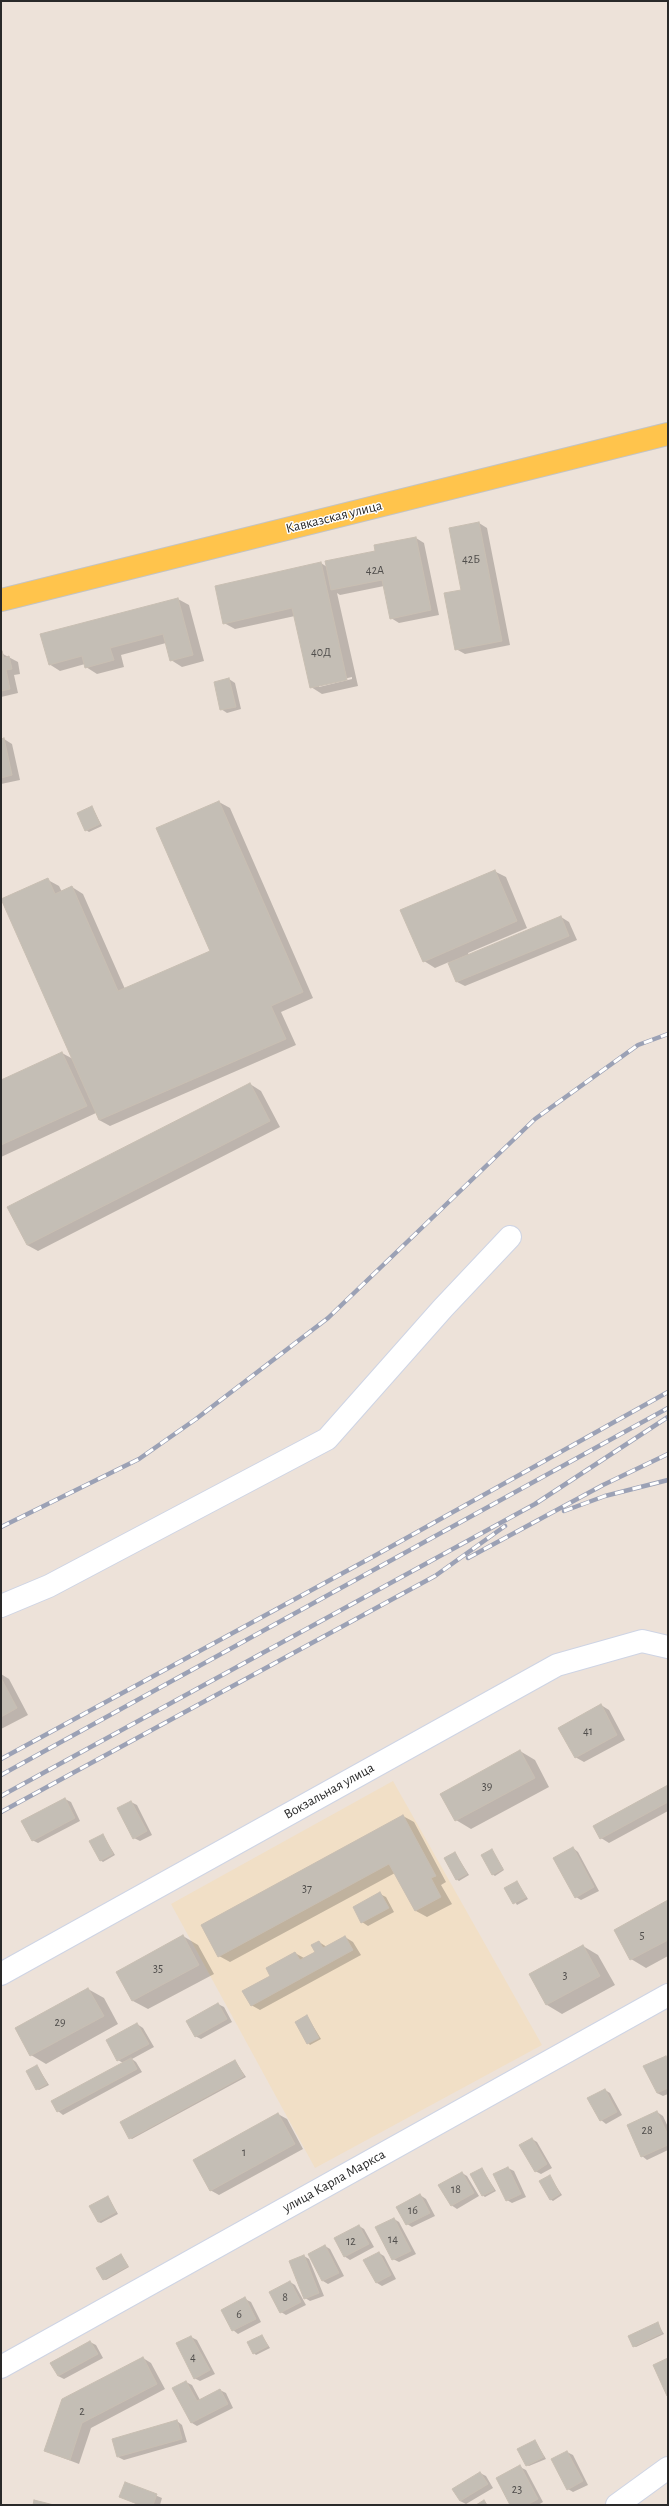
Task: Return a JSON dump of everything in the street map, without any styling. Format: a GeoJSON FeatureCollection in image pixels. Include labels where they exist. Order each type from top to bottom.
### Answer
{"type":"FeatureCollection","features":[{"type":"Feature","properties":{"kind":"main road","name":"Кавказская улица"},"geometry":{"type":"LineString","coordinates":[[1,600],[668,434]]}},
{"type":"Feature","properties":{"kind":"street"},"geometry":{"type":"LineString","coordinates":[[1,1606],[49,1586],[327,1439],[443,1308],[510,1237]]}},
{"type":"Feature","properties":{"kind":"street","name":"Вокзальная улица"},"geometry":{"type":"LineString","coordinates":[[1,1974],[557,1665],[642,1641],[668,1647]]}},
{"type":"Feature","properties":{"kind":"street","name":"улица Карла Маркса"},"geometry":{"type":"LineString","coordinates":[[1,2367],[668,1995]]}},
{"type":"Feature","properties":{"kind":"street"},"geometry":{"type":"LineString","coordinates":[[617,2505],[668,2468]]}},
{"type":"Feature","properties":{"kind":"shaded area"},"geometry":{"type":"Polygon","coordinates":[[[393,1781],[542,2045],[315,2168],[171,1904],[393,1781]]]}},
{"type":"Feature","properties":{"kind":"building"},"geometry":{"type":"Polygon","coordinates":[[[479,522],[502,641],[455,650],[444,593],[461,590],[449,528],[479,522]]]}},
{"type":"Feature","properties":{"kind":"building"},"geometry":{"type":"Polygon","coordinates":[[[416,537],[431,610],[390,619],[382,580],[331,590],[325,561],[375,551],[374,545],[416,537]]]}},
{"type":"Feature","properties":{"kind":"building"},"geometry":{"type":"Polygon","coordinates":[[[321,562],[347,680],[310,688],[292,608],[223,624],[215,586],[321,562]]]}},
{"type":"Feature","properties":{"kind":"building"},"geometry":{"type":"Polygon","coordinates":[[[178,598],[193,655],[170,661],[163,634],[110,648],[114,660],[85,668],[82,656],[49,665],[40,634],[178,598]]]}},
{"type":"Feature","properties":{"kind":"building"},"geometry":{"type":"Polygon","coordinates":[[[2,651],[4,658],[9,656],[12,669],[6,670],[10,689],[1,691],[2,651]]]}},
{"type":"Feature","properties":{"kind":"building"},"geometry":{"type":"Polygon","coordinates":[[[229,678],[236,707],[220,710],[214,682],[229,678]]]}},
{"type":"Feature","properties":{"kind":"building"},"geometry":{"type":"Polygon","coordinates":[[[4,738],[12,775],[1,778],[1,739],[4,738]]]}},
{"type":"Feature","properties":{"kind":"building"},"geometry":{"type":"Polygon","coordinates":[[[219,801],[303,992],[271,1006],[286,1039],[99,1120],[1,899],[48,878],[55,894],[72,886],[118,991],[210,951],[156,828],[219,801]]]}},
{"type":"Feature","properties":{"kind":"building"},"geometry":{"type":"Polygon","coordinates":[[[92,806],[100,824],[85,831],[77,813],[92,806]]]}},
{"type":"Feature","properties":{"kind":"building"},"geometry":{"type":"Polygon","coordinates":[[[495,870],[517,921],[423,962],[400,910],[495,870]]]}},
{"type":"Feature","properties":{"kind":"building"},"geometry":{"type":"Polygon","coordinates":[[[561,916],[569,936],[456,982],[448,963],[561,916]]]}},
{"type":"Feature","properties":{"kind":"building"},"geometry":{"type":"Polygon","coordinates":[[[62,1052],[87,1106],[1,1145],[1,1080],[62,1052]]]}},
{"type":"Feature","properties":{"kind":"building"},"geometry":{"type":"Polygon","coordinates":[[[250,1083],[270,1121],[27,1245],[7,1207],[250,1083]]]}},
{"type":"Feature","properties":{"kind":"building"},"geometry":{"type":"Polygon","coordinates":[[[1,1678],[17,1708],[1,1717],[1,1678]]]}},
{"type":"Feature","properties":{"kind":"building"},"geometry":{"type":"Polygon","coordinates":[[[601,1704],[617,1735],[575,1758],[558,1728],[601,1704]]]}},
{"type":"Feature","properties":{"kind":"building"},"geometry":{"type":"Polygon","coordinates":[[[520,1750],[535,1778],[455,1821],[440,1794],[520,1750]]]}},
{"type":"Feature","properties":{"kind":"building"},"geometry":{"type":"Polygon","coordinates":[[[668,1785],[668,1802],[600,1839],[593,1826],[668,1785]]]}},
{"type":"Feature","properties":{"kind":"building"},"geometry":{"type":"Polygon","coordinates":[[[65,1798],[75,1818],[32,1841],[21,1821],[65,1798]]]}},
{"type":"Feature","properties":{"kind":"building"},"geometry":{"type":"Polygon","coordinates":[[[131,1801],[147,1831],[133,1839],[117,1808],[131,1801]]]}},
{"type":"Feature","properties":{"kind":"building"},"geometry":{"type":"Polygon","coordinates":[[[403,1815],[436,1876],[431,1878],[441,1897],[415,1911],[389,1864],[218,1957],[201,1925],[403,1815]]]}},
{"type":"Feature","properties":{"kind":"building"},"geometry":{"type":"Polygon","coordinates":[[[103,1834],[113,1854],[100,1861],[89,1841],[103,1834]]]}},
{"type":"Feature","properties":{"kind":"building"},"geometry":{"type":"Polygon","coordinates":[[[573,1847],[594,1887],[575,1898],[553,1858],[573,1847]]]}},
{"type":"Feature","properties":{"kind":"building"},"geometry":{"type":"Polygon","coordinates":[[[492,1849],[503,1869],[492,1875],[481,1855],[492,1849]]]}},
{"type":"Feature","properties":{"kind":"building"},"geometry":{"type":"Polygon","coordinates":[[[455,1852],[467,1874],[456,1880],[444,1858],[455,1852]]]}},
{"type":"Feature","properties":{"kind":"building"},"geometry":{"type":"Polygon","coordinates":[[[517,1881],[526,1897],[513,1904],[504,1888],[517,1881]]]}},
{"type":"Feature","properties":{"kind":"building"},"geometry":{"type":"Polygon","coordinates":[[[380,1892],[389,1908],[361,1923],[353,1907],[380,1892]]]}},
{"type":"Feature","properties":{"kind":"building"},"geometry":{"type":"Polygon","coordinates":[[[668,1900],[668,1940],[630,1960],[614,1930],[668,1900]]]}},
{"type":"Feature","properties":{"kind":"building"},"geometry":{"type":"Polygon","coordinates":[[[183,1935],[199,1965],[132,2001],[116,1972],[183,1935]]]}},
{"type":"Feature","properties":{"kind":"building"},"geometry":{"type":"Polygon","coordinates":[[[345,1936],[353,1950],[251,2006],[242,1991],[270,1976],[266,1968],[295,1952],[300,1960],[315,1952],[311,1945],[319,1941],[323,1948],[345,1936]]]}},
{"type":"Feature","properties":{"kind":"building"},"geometry":{"type":"Polygon","coordinates":[[[583,1945],[600,1976],[546,2005],[529,1974],[583,1945]]]}},
{"type":"Feature","properties":{"kind":"building"},"geometry":{"type":"Polygon","coordinates":[[[88,1988],[104,2016],[30,2056],[15,2028],[88,1988]]]}},
{"type":"Feature","properties":{"kind":"building"},"geometry":{"type":"Polygon","coordinates":[[[218,2003],[227,2019],[195,2037],[186,2021],[218,2003]]]}},
{"type":"Feature","properties":{"kind":"building"},"geometry":{"type":"Polygon","coordinates":[[[307,2015],[319,2038],[307,2044],[295,2022],[307,2015]]]}},
{"type":"Feature","properties":{"kind":"building"},"geometry":{"type":"Polygon","coordinates":[[[137,2023],[149,2044],[117,2061],[106,2040],[137,2023]]]}},
{"type":"Feature","properties":{"kind":"building"},"geometry":{"type":"Polygon","coordinates":[[[666,2056],[668,2060],[668,2088],[657,2093],[643,2066],[666,2056]]]}},
{"type":"Feature","properties":{"kind":"building"},"geometry":{"type":"Polygon","coordinates":[[[131,2058],[137,2069],[57,2112],[51,2101],[131,2058]]]}},
{"type":"Feature","properties":{"kind":"building"},"geometry":{"type":"Polygon","coordinates":[[[235,2060],[244,2076],[129,2139],[120,2122],[235,2060]]]}},
{"type":"Feature","properties":{"kind":"building"},"geometry":{"type":"Polygon","coordinates":[[[37,2065],[47,2084],[36,2090],[26,2071],[37,2065]]]}},
{"type":"Feature","properties":{"kind":"building"},"geometry":{"type":"Polygon","coordinates":[[[605,2089],[617,2112],[600,2121],[587,2098],[605,2089]]]}},
{"type":"Feature","properties":{"kind":"building"},"geometry":{"type":"Polygon","coordinates":[[[657,2111],[668,2135],[668,2145],[641,2157],[627,2125],[657,2111]]]}},
{"type":"Feature","properties":{"kind":"building"},"geometry":{"type":"Polygon","coordinates":[[[278,2113],[295,2144],[210,2191],[193,2160],[278,2113]]]}},
{"type":"Feature","properties":{"kind":"building"},"geometry":{"type":"Polygon","coordinates":[[[532,2138],[547,2164],[535,2172],[519,2145],[532,2138]]]}},
{"type":"Feature","properties":{"kind":"building"},"geometry":{"type":"Polygon","coordinates":[[[508,2167],[521,2194],[506,2201],[493,2174],[508,2167]]]}},
{"type":"Feature","properties":{"kind":"building"},"geometry":{"type":"Polygon","coordinates":[[[482,2168],[494,2190],[482,2196],[470,2174],[482,2168]]]}},
{"type":"Feature","properties":{"kind":"building"},"geometry":{"type":"Polygon","coordinates":[[[462,2172],[474,2193],[451,2206],[438,2185],[462,2172]]]}},
{"type":"Feature","properties":{"kind":"building"},"geometry":{"type":"Polygon","coordinates":[[[550,2175],[560,2194],[550,2200],[539,2181],[550,2175]]]}},
{"type":"Feature","properties":{"kind":"building"},"geometry":{"type":"Polygon","coordinates":[[[420,2194],[430,2213],[406,2225],[396,2207],[420,2194]]]}},
{"type":"Feature","properties":{"kind":"building"},"geometry":{"type":"Polygon","coordinates":[[[108,2196],[116,2212],[98,2222],[89,2206],[108,2196]]]}},
{"type":"Feature","properties":{"kind":"building"},"geometry":{"type":"Polygon","coordinates":[[[394,2218],[411,2251],[392,2260],[375,2227],[394,2218]]]}},
{"type":"Feature","properties":{"kind":"building"},"geometry":{"type":"Polygon","coordinates":[[[359,2225],[369,2244],[344,2257],[334,2238],[359,2225]]]}},
{"type":"Feature","properties":{"kind":"building"},"geometry":{"type":"Polygon","coordinates":[[[325,2245],[339,2273],[322,2281],[308,2254],[325,2245]]]}},
{"type":"Feature","properties":{"kind":"building"},"geometry":{"type":"Polygon","coordinates":[[[379,2252],[391,2275],[376,2283],[363,2260],[379,2252]]]}},
{"type":"Feature","properties":{"kind":"building"},"geometry":{"type":"Polygon","coordinates":[[[121,2254],[128,2266],[103,2280],[96,2268],[121,2254]]]}},
{"type":"Feature","properties":{"kind":"building"},"geometry":{"type":"Polygon","coordinates":[[[304,2255],[319,2293],[304,2299],[289,2261],[304,2255]]]}},
{"type":"Feature","properties":{"kind":"building"},"geometry":{"type":"Polygon","coordinates":[[[290,2281],[301,2302],[280,2313],[269,2292],[290,2281]]]}},
{"type":"Feature","properties":{"kind":"building"},"geometry":{"type":"Polygon","coordinates":[[[245,2297],[256,2319],[232,2331],[221,2310],[245,2297]]]}},
{"type":"Feature","properties":{"kind":"building"},"geometry":{"type":"Polygon","coordinates":[[[658,2322],[662,2333],[633,2347],[628,2336],[658,2322]]]}},
{"type":"Feature","properties":{"kind":"building"},"geometry":{"type":"Polygon","coordinates":[[[262,2335],[268,2346],[253,2354],[247,2342],[262,2335]]]}},
{"type":"Feature","properties":{"kind":"building"},"geometry":{"type":"Polygon","coordinates":[[[191,2336],[210,2370],[194,2379],[176,2343],[191,2336]]]}},
{"type":"Feature","properties":{"kind":"building"},"geometry":{"type":"Polygon","coordinates":[[[90,2341],[98,2354],[58,2376],[50,2363],[90,2341]]]}},
{"type":"Feature","properties":{"kind":"building"},"geometry":{"type":"Polygon","coordinates":[[[143,2357],[157,2384],[82,2423],[70,2460],[44,2451],[62,2399],[143,2357]]]}},
{"type":"Feature","properties":{"kind":"building"},"geometry":{"type":"Polygon","coordinates":[[[668,2358],[668,2396],[667,2396],[653,2365],[668,2358]]]}},
{"type":"Feature","properties":{"kind":"building"},"geometry":{"type":"Polygon","coordinates":[[[186,2381],[197,2401],[220,2389],[228,2404],[191,2423],[172,2388],[186,2381]]]}},
{"type":"Feature","properties":{"kind":"building"},"geometry":{"type":"Polygon","coordinates":[[[177,2420],[182,2439],[117,2457],[112,2439],[177,2420]]]}},
{"type":"Feature","properties":{"kind":"building"},"geometry":{"type":"Polygon","coordinates":[[[535,2440],[544,2457],[526,2466],[517,2449],[535,2440]]]}},
{"type":"Feature","properties":{"kind":"building"},"geometry":{"type":"Polygon","coordinates":[[[567,2451],[583,2481],[567,2490],[551,2459],[567,2451]]]}},
{"type":"Feature","properties":{"kind":"building"},"geometry":{"type":"Polygon","coordinates":[[[520,2465],[538,2499],[527,2505],[510,2505],[496,2478],[520,2465]]]}},
{"type":"Feature","properties":{"kind":"building"},"geometry":{"type":"Polygon","coordinates":[[[480,2472],[488,2484],[460,2501],[452,2489],[480,2472]]]}},
{"type":"Feature","properties":{"kind":"building"},"geometry":{"type":"Polygon","coordinates":[[[125,2482],[157,2494],[153,2505],[140,2505],[119,2497],[125,2482]]]}},
{"type":"Feature","properties":{"kind":"building"},"geometry":{"type":"Polygon","coordinates":[[[34,2500],[54,2505],[33,2505],[34,2500]]]}},
{"type":"Feature","properties":{"kind":"building"},"geometry":{"type":"Polygon","coordinates":[[[484,2500],[487,2505],[476,2505],[484,2500]]]}},
{"type":"Feature","properties":{"kind":"railway"},"geometry":{"type":"LineString","coordinates":[[1,1527],[139,1459],[196,1419],[328,1318],[535,1119],[638,1045],[668,1034]]}},
{"type":"Feature","properties":{"kind":"railway"},"geometry":{"type":"LineString","coordinates":[[1,1759],[376,1555],[668,1392]]}},
{"type":"Feature","properties":{"kind":"railway"},"geometry":{"type":"LineString","coordinates":[[1,1775],[668,1408]]}},
{"type":"Feature","properties":{"kind":"railway"},"geometry":{"type":"LineString","coordinates":[[1,1796],[535,1504],[668,1417]]}},
{"type":"Feature","properties":{"kind":"railway"},"geometry":{"type":"LineString","coordinates":[[468,1558],[603,1485],[668,1454]]}},
{"type":"Feature","properties":{"kind":"railway"},"geometry":{"type":"LineString","coordinates":[[564,1511],[605,1496],[668,1480]]}},
{"type":"Feature","properties":{"kind":"railway"},"geometry":{"type":"LineString","coordinates":[[1,1812],[435,1576],[505,1526]]}}]}
